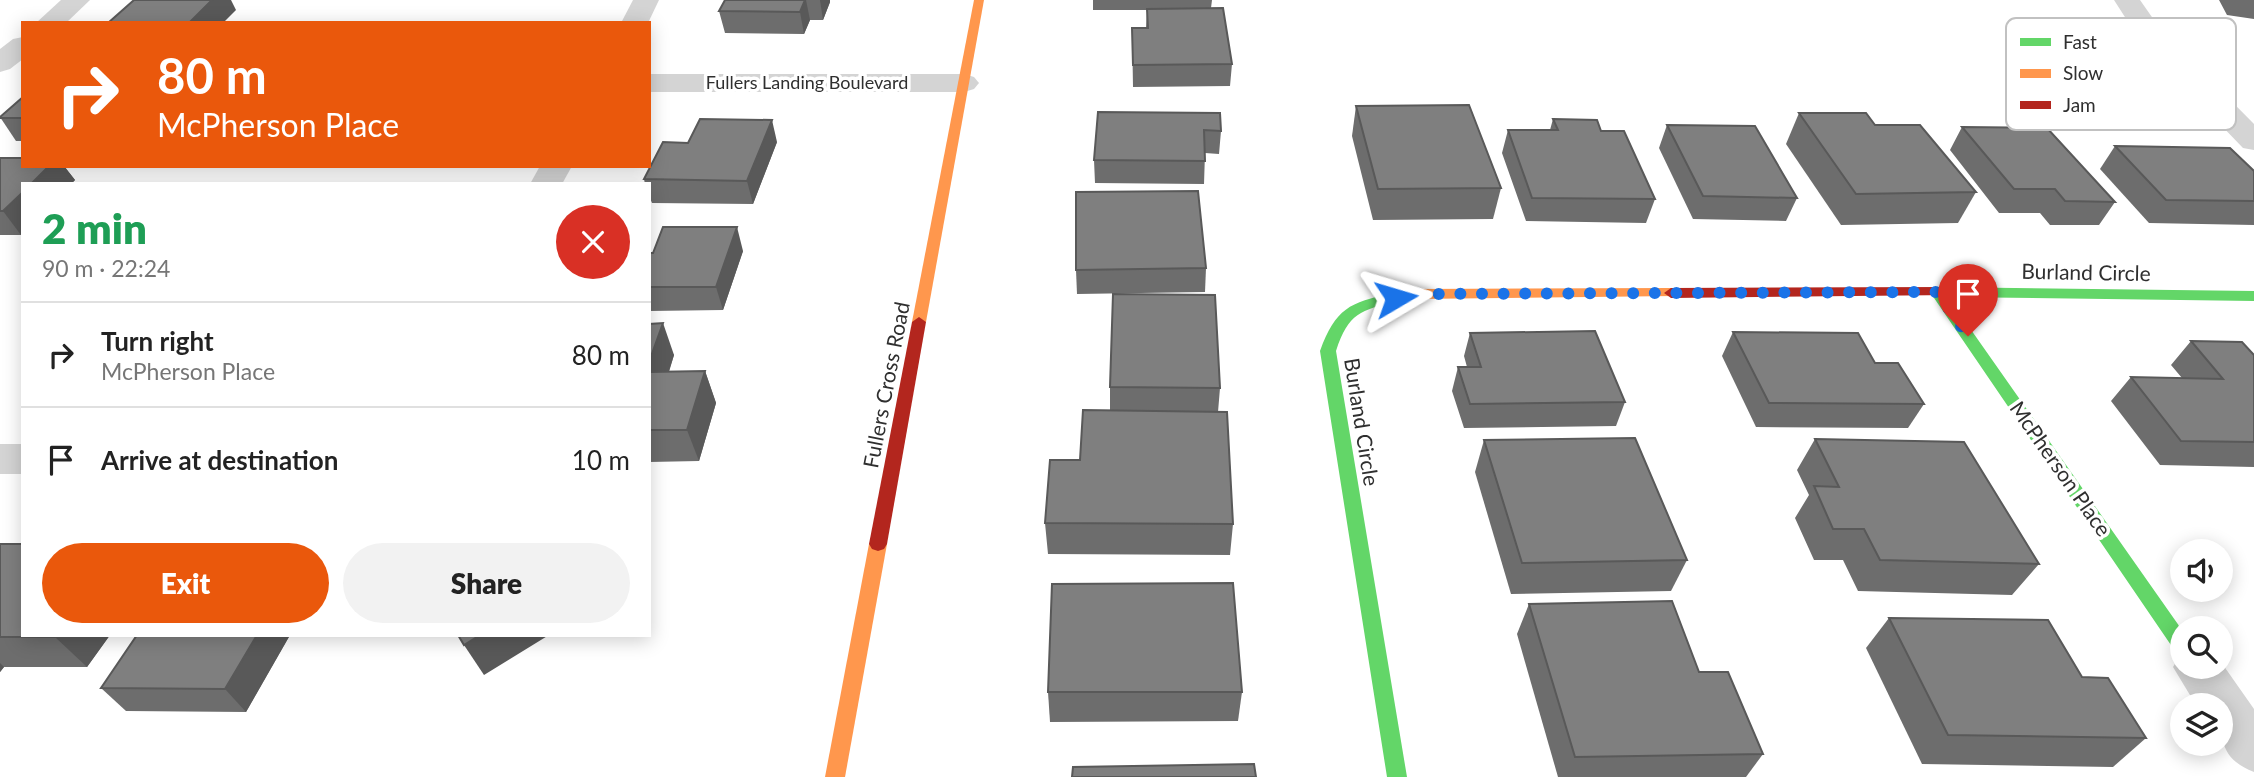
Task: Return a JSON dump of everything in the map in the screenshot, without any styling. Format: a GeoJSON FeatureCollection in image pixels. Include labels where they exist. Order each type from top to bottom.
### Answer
{"type":"FeatureCollection","features":[{"type":"Feature","properties":{"kind":"street"},"geometry":{"type":"LineString","coordinates":[[51,21],[77,0]]}},
{"type":"Feature","properties":{"kind":"street"},"geometry":{"type":"LineString","coordinates":[[635,21],[646,0]]}},
{"type":"Feature","properties":{"kind":"street","name":"Fullers Cross Road"},"geometry":{"type":"LineString","coordinates":[[835,777],[979,0]]}},
{"type":"Feature","properties":{"kind":"street"},"geometry":{"type":"LineString","coordinates":[[2127,0],[2139,18]]}},
{"type":"Feature","properties":{"kind":"street"},"geometry":{"type":"LineString","coordinates":[[0,63],[21,47]]}},
{"type":"Feature","properties":{"kind":"street","name":"Fullers Landing Boulevard"},"geometry":{"type":"LineString","coordinates":[[651,83],[964,83]]}},
{"type":"Feature","properties":{"kind":"street"},"geometry":{"type":"LineString","coordinates":[[2236,123],[2254,141]]}},
{"type":"Feature","properties":{"kind":"street","name":"Burland Circle"},"geometry":{"type":"LineString","coordinates":[[1397,777],[1328,351],[1337,323],[1359,305],[1415,294],[1937,292],[2254,296]]}},
{"type":"Feature","properties":{"kind":"street","name":"McPherson Place"},"geometry":{"type":"LineString","coordinates":[[1937,292],[2170,628]]}},
{"type":"Feature","properties":{"kind":"street"},"geometry":{"type":"LineString","coordinates":[[0,459],[21,459]]}},
{"type":"Feature","properties":{"kind":"street"},"geometry":{"type":"LineString","coordinates":[[2205,679],[2254,749]]}},
{"type":"Feature","properties":{"kind":"building"},"geometry":{"type":"Polygon","coordinates":[[[134,0],[212,0],[191,21],[110,21],[134,0]]]}},
{"type":"Feature","properties":{"kind":"building"},"geometry":{"type":"Polygon","coordinates":[[[725,0],[805,0],[800,12],[719,11],[725,0]]]}},
{"type":"Feature","properties":{"kind":"building"},"geometry":{"type":"Polygon","coordinates":[[[1223,8],[1232,64],[1133,65],[1132,28],[1148,28],[1147,9],[1223,8]]]}},
{"type":"Feature","properties":{"kind":"building"},"geometry":{"type":"Polygon","coordinates":[[[21,99],[21,118],[0,117],[21,99]]]}},
{"type":"Feature","properties":{"kind":"building"},"geometry":{"type":"Polygon","coordinates":[[[1469,105],[1501,188],[1378,189],[1356,106],[1469,105]]]}},
{"type":"Feature","properties":{"kind":"building"},"geometry":{"type":"Polygon","coordinates":[[[1098,112],[1220,113],[1221,131],[1204,130],[1205,161],[1094,160],[1098,112]]]}},
{"type":"Feature","properties":{"kind":"building"},"geometry":{"type":"Polygon","coordinates":[[[1799,113],[1866,113],[1875,125],[1920,125],[1976,192],[1856,194],[1799,113]]]}},
{"type":"Feature","properties":{"kind":"building"},"geometry":{"type":"Polygon","coordinates":[[[700,119],[772,120],[747,181],[644,179],[663,142],[688,143],[700,119]]]}},
{"type":"Feature","properties":{"kind":"building"},"geometry":{"type":"Polygon","coordinates":[[[1553,119],[1597,120],[1601,131],[1624,131],[1655,199],[1532,198],[1508,130],[1558,130],[1553,119]]]}},
{"type":"Feature","properties":{"kind":"building"},"geometry":{"type":"Polygon","coordinates":[[[1667,125],[1755,126],[1797,198],[1703,196],[1667,125]]]}},
{"type":"Feature","properties":{"kind":"building"},"geometry":{"type":"Polygon","coordinates":[[[1962,127],[2049,130],[2115,202],[2065,201],[2055,189],[2014,189],[1962,127]]]}},
{"type":"Feature","properties":{"kind":"building"},"geometry":{"type":"Polygon","coordinates":[[[2115,146],[2230,148],[2254,171],[2254,201],[2166,200],[2115,146]]]}},
{"type":"Feature","properties":{"kind":"building"},"geometry":{"type":"Polygon","coordinates":[[[0,158],[21,158],[21,168],[47,168],[33,182],[21,182],[21,194],[0,211],[0,158]]]}},
{"type":"Feature","properties":{"kind":"building"},"geometry":{"type":"Polygon","coordinates":[[[1198,191],[1206,268],[1076,270],[1076,192],[1198,191]]]}},
{"type":"Feature","properties":{"kind":"building"},"geometry":{"type":"Polygon","coordinates":[[[663,227],[737,227],[716,287],[651,287],[653,253],[663,227]]]}},
{"type":"Feature","properties":{"kind":"building"},"geometry":{"type":"Polygon","coordinates":[[[1113,294],[1215,295],[1220,388],[1110,387],[1113,294]]]}},
{"type":"Feature","properties":{"kind":"building"},"geometry":{"type":"Polygon","coordinates":[[[663,323],[651,356],[651,324],[663,323]]]}},
{"type":"Feature","properties":{"kind":"building"},"geometry":{"type":"Polygon","coordinates":[[[1595,331],[1625,402],[1470,404],[1458,367],[1481,367],[1470,333],[1595,331]]]}},
{"type":"Feature","properties":{"kind":"building"},"geometry":{"type":"Polygon","coordinates":[[[1733,332],[1858,333],[1875,363],[1898,363],[1924,404],[1769,403],[1733,332]]]}},
{"type":"Feature","properties":{"kind":"building"},"geometry":{"type":"Polygon","coordinates":[[[2191,341],[2242,342],[2254,355],[2254,442],[2181,441],[2131,377],[2223,379],[2191,341]]]}},
{"type":"Feature","properties":{"kind":"building"},"geometry":{"type":"Polygon","coordinates":[[[705,371],[687,430],[651,430],[651,372],[705,371]]]}},
{"type":"Feature","properties":{"kind":"building"},"geometry":{"type":"Polygon","coordinates":[[[1083,410],[1227,412],[1233,524],[1045,523],[1050,460],[1080,460],[1083,410]]]}},
{"type":"Feature","properties":{"kind":"building"},"geometry":{"type":"Polygon","coordinates":[[[1635,438],[1687,560],[1522,563],[1484,440],[1635,438]]]}},
{"type":"Feature","properties":{"kind":"building"},"geometry":{"type":"Polygon","coordinates":[[[1815,439],[1964,442],[2039,564],[1880,560],[1864,529],[1833,529],[1814,486],[1839,487],[1815,439]]]}},
{"type":"Feature","properties":{"kind":"building"},"geometry":{"type":"Polygon","coordinates":[[[0,544],[21,544],[21,637],[0,637],[0,544]]]}},
{"type":"Feature","properties":{"kind":"building"},"geometry":{"type":"Polygon","coordinates":[[[1233,583],[1242,692],[1048,692],[1052,584],[1233,583]]]}},
{"type":"Feature","properties":{"kind":"building"},"geometry":{"type":"Polygon","coordinates":[[[1672,601],[1699,672],[1728,672],[1763,754],[1575,757],[1529,604],[1672,601]]]}},
{"type":"Feature","properties":{"kind":"building"},"geometry":{"type":"Polygon","coordinates":[[[1889,618],[2048,620],[2082,677],[2108,678],[2146,738],[1948,735],[1889,618]]]}},
{"type":"Feature","properties":{"kind":"building"},"geometry":{"type":"Polygon","coordinates":[[[136,637],[256,637],[225,689],[101,688],[136,637]]]}},
{"type":"Feature","properties":{"kind":"building"},"geometry":{"type":"Polygon","coordinates":[[[459,637],[477,637],[464,645],[459,637]]]}},
{"type":"Feature","properties":{"kind":"building"},"geometry":{"type":"Polygon","coordinates":[[[1254,764],[1256,777],[1072,777],[1073,767],[1254,764]]]}},
{"type":"Feature","properties":{"kind":"traffic: fast"},"geometry":{"type":"LineString","coordinates":[[1937,292],[2170,628]]}},
{"type":"Feature","properties":{"kind":"traffic: fast"},"geometry":{"type":"LineString","coordinates":[[1948,292],[2254,296]]}},
{"type":"Feature","properties":{"kind":"traffic: fast"},"geometry":{"type":"LineString","coordinates":[[1392,298],[1366,304],[1350,312],[1338,326],[1328,351],[1397,777]]}},
{"type":"Feature","properties":{"kind":"traffic: slow"},"geometry":{"type":"LineString","coordinates":[[919,322],[979,0]]}},
{"type":"Feature","properties":{"kind":"traffic: slow"},"geometry":{"type":"LineString","coordinates":[[1392,298],[1415,294],[1671,293]]}},
{"type":"Feature","properties":{"kind":"traffic: slow"},"geometry":{"type":"LineString","coordinates":[[835,777],[878,544]]}},
{"type":"Feature","properties":{"kind":"traffic: jam"},"geometry":{"type":"LineString","coordinates":[[1671,293],[1948,292]]}},
{"type":"Feature","properties":{"kind":"traffic: jam"},"geometry":{"type":"LineString","coordinates":[[878,544],[919,322]]}},
{"type":"Feature","properties":{"kind":"route"},"geometry":{"type":"LineString","coordinates":[[1396,298],[1415,294],[1937,292],[1968,336]]}}]}
